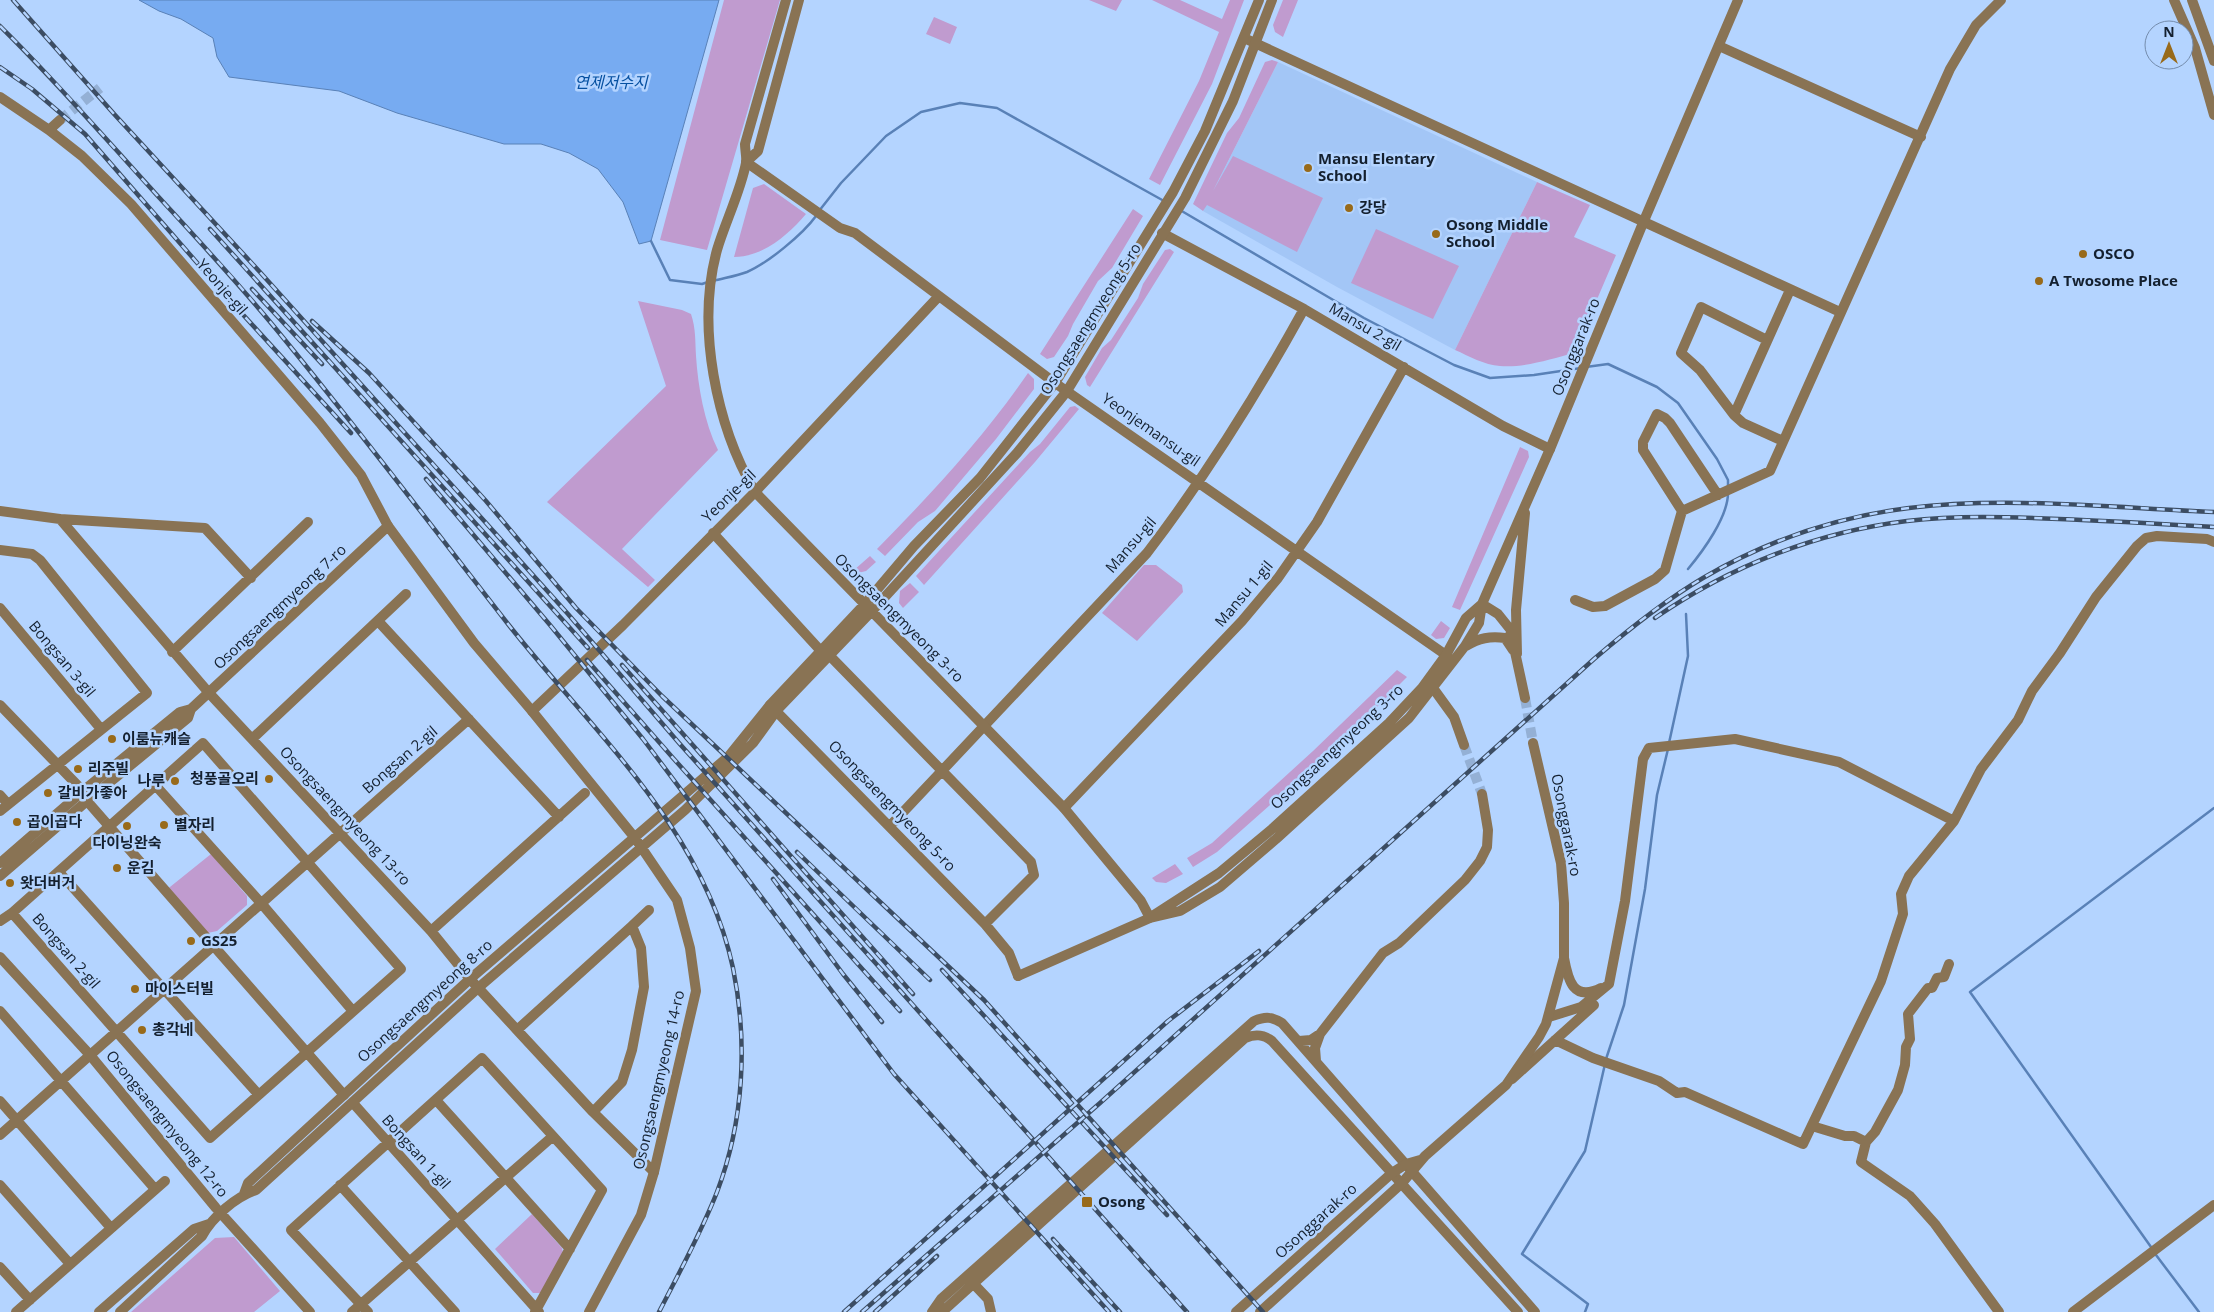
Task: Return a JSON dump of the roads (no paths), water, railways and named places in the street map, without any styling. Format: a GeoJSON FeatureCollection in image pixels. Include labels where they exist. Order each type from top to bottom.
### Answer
{"type":"FeatureCollection","features":[{"type":"Feature","properties":{"kind":"street"},"geometry":{"type":"LineString","coordinates":[[746,162],[744,144],[786,0]]}},
{"type":"Feature","properties":{"kind":"street"},"geometry":{"type":"LineString","coordinates":[[746,162],[758,151],[798,0]]}},
{"type":"Feature","properties":{"kind":"street","name":"Osongsaengmyeong 5-ro"},"geometry":{"type":"LineString","coordinates":[[868,608],[914,546],[980,478],[1055,383],[1173,192],[1205,131],[1259,0]]}},
{"type":"Feature","properties":{"kind":"street","name":"Osongsaengmyeong 5-ro"},"geometry":{"type":"LineString","coordinates":[[1150,918],[1018,976],[1008,953],[986,924],[773,708],[1017,453],[1067,391],[1184,198],[1233,101],[1272,0]]}},
{"type":"Feature","properties":{"kind":"street","name":"Osonggarak-ro"},"geometry":{"type":"LineString","coordinates":[[1482,604],[1575,391],[1643,223],[1738,0]]}},
{"type":"Feature","properties":{"kind":"street"},"geometry":{"type":"LineString","coordinates":[[1682,511],[1770,471],[1950,69],[1976,25],[2001,0]]}},
{"type":"Feature","properties":{"kind":"street"},"geometry":{"type":"LineString","coordinates":[[2174,0],[2195,48],[2214,115]]}},
{"type":"Feature","properties":{"kind":"street"},"geometry":{"type":"LineString","coordinates":[[2192,0],[2214,61]]}},
{"type":"Feature","properties":{"kind":"street"},"geometry":{"type":"LineString","coordinates":[[1244,38],[1840,312]]}},
{"type":"Feature","properties":{"kind":"street"},"geometry":{"type":"LineString","coordinates":[[1719,46],[1921,137]]}},
{"type":"Feature","properties":{"kind":"street","name":"Yeonje-gil"},"geometry":{"type":"LineString","coordinates":[[0,97],[49,130],[82,156],[131,204],[320,423],[361,475],[388,526],[474,643],[532,711],[623,625],[755,492],[939,296]]}},
{"type":"Feature","properties":{"kind":"street"},"geometry":{"type":"LineString","coordinates":[[49,130],[60,120]]}},
{"type":"Feature","properties":{"kind":"street","name":"Yeonjemansu-gil"},"geometry":{"type":"LineString","coordinates":[[746,162],[840,228],[854,232],[1055,383],[1446,655]]}},
{"type":"Feature","properties":{"kind":"street","name":"Osongsaengmyeong 3-ro"},"geometry":{"type":"LineString","coordinates":[[746,162],[717,252],[709,299],[710,341],[724,419],[732,447],[742,470],[755,492],[1064,808],[1141,901],[1150,918]]}},
{"type":"Feature","properties":{"kind":"street","name":"Mansu 2-gil"},"geometry":{"type":"LineString","coordinates":[[1162,234],[1304,309],[1503,426],[1550,449]]}},
{"type":"Feature","properties":{"kind":"street"},"geometry":{"type":"LineString","coordinates":[[1734,415],[1790,290]]}},
{"type":"Feature","properties":{"kind":"street"},"geometry":{"type":"LineString","coordinates":[[1767,340],[1701,307],[1682,353],[1700,370],[1734,415],[1743,423],[1783,441]]}},
{"type":"Feature","properties":{"kind":"street","name":"Mansu-gil"},"geometry":{"type":"LineString","coordinates":[[890,826],[1147,553],[1200,483],[1304,309]]}},
{"type":"Feature","properties":{"kind":"street","name":"Mansu 1-gil"},"geometry":{"type":"LineString","coordinates":[[1064,808],[1242,621],[1297,552],[1404,367]]}},
{"type":"Feature","properties":{"kind":"street"},"geometry":{"type":"LineString","coordinates":[[1575,600],[1593,607],[1604,606],[1655,579],[1665,570],[1682,511],[1643,450],[1643,442],[1657,414],[1670,423],[1720,494]]}},
{"type":"Feature","properties":{"kind":"street"},"geometry":{"type":"LineString","coordinates":[[1516,654],[1516,601],[1527,501]]}},
{"type":"Feature","properties":{"kind":"street"},"geometry":{"type":"LineString","coordinates":[[0,511],[60,519],[205,528],[251,578]]}},
{"type":"Feature","properties":{"kind":"street","name":"Osongsaengmyeong 13-ro"},"geometry":{"type":"LineString","coordinates":[[60,519],[209,693],[254,738],[339,833],[431,931],[478,988],[593,1112],[654,1172]]}},
{"type":"Feature","properties":{"kind":"street"},"geometry":{"type":"LineString","coordinates":[[172,652],[308,522]]}},
{"type":"Feature","properties":{"kind":"street","name":"Osongsaengmyeong 7-ro"},"geometry":{"type":"LineString","coordinates":[[0,863],[83,791],[180,712],[191,709],[388,526]]}},
{"type":"Feature","properties":{"kind":"street"},"geometry":{"type":"LineString","coordinates":[[713,533],[825,653],[1031,862],[1034,875],[986,924]]}},
{"type":"Feature","properties":{"kind":"street"},"geometry":{"type":"LineString","coordinates":[[1555,1040],[1600,1060],[1660,1082],[1677,1093],[1685,1092],[1803,1144],[1881,981],[1903,914],[1901,894],[1909,876],[1954,821],[1981,769],[2018,720],[2032,691],[2060,653],[2096,596],[2137,546],[2146,538],[2157,536],[2207,539],[2214,542]]}},
{"type":"Feature","properties":{"kind":"street"},"geometry":{"type":"LineString","coordinates":[[0,550],[32,554],[40,560],[147,693],[4,808],[0,795]]}},
{"type":"Feature","properties":{"kind":"street"},"geometry":{"type":"LineString","coordinates":[[254,738],[406,594]]}},
{"type":"Feature","properties":{"kind":"street"},"geometry":{"type":"LineString","coordinates":[[1482,604],[1498,614],[1510,629],[1525,698]]}},
{"type":"Feature","properties":{"kind":"street","name":"Osongsaengmyeong 3-ro"},"geometry":{"type":"LineString","coordinates":[[1150,918],[1180,911],[1220,887],[1276,839],[1409,718],[1465,646],[1479,623],[1482,604]]}},
{"type":"Feature","properties":{"kind":"street","name":"Osongsaengmyeong 3-ro"},"geometry":{"type":"LineString","coordinates":[[1150,918],[1174,900],[1219,873],[1272,829],[1389,723],[1422,688],[1446,655],[1466,618],[1482,604]]}},
{"type":"Feature","properties":{"kind":"street","name":"Bongsan 3-gil"},"geometry":{"type":"LineString","coordinates":[[0,608],[101,729]]}},
{"type":"Feature","properties":{"kind":"street"},"geometry":{"type":"LineString","coordinates":[[378,621],[559,817]]}},
{"type":"Feature","properties":{"kind":"street"},"geometry":{"type":"LineString","coordinates":[[1465,646],[1493,636],[1505,638],[1516,654]]}},
{"type":"Feature","properties":{"kind":"street"},"geometry":{"type":"LineString","coordinates":[[1433,688],[1454,717],[1464,745]]}},
{"type":"Feature","properties":{"kind":"street"},"geometry":{"type":"LineString","coordinates":[[0,705],[83,791]]}},
{"type":"Feature","properties":{"kind":"street","name":"Osongsaengmyeong 8-ro"},"geometry":{"type":"LineString","coordinates":[[244,1194],[248,1183],[470,979],[729,756],[773,708]]}},
{"type":"Feature","properties":{"kind":"street","name":"Osongsaengmyeong 8-ro"},"geometry":{"type":"LineString","coordinates":[[120,1312],[202,1236],[209,1224],[221,1213],[244,1194],[256,1190],[478,988],[685,810],[753,742],[773,708]]}},
{"type":"Feature","properties":{"kind":"street","name":"Osongsaengmyeong 7-ro"},"geometry":{"type":"LineString","coordinates":[[0,876],[188,718],[191,709]]}},
{"type":"Feature","properties":{"kind":"street","name":"Osongsaengmyeong 14-ro"},"geometry":{"type":"LineString","coordinates":[[532,711],[635,838],[677,900],[690,948],[696,991],[654,1172],[641,1215],[590,1312]]}},
{"type":"Feature","properties":{"kind":"street","name":"Bongsan 2-gil"},"geometry":{"type":"LineString","coordinates":[[0,1135],[339,833],[469,720]]}},
{"type":"Feature","properties":{"kind":"street"},"geometry":{"type":"LineString","coordinates":[[1506,1085],[1594,1005],[1609,984],[1625,901],[1643,759],[1649,748],[1734,738],[1839,762],[1954,821]]}},
{"type":"Feature","properties":{"kind":"street"},"geometry":{"type":"LineString","coordinates":[[0,921],[12,913],[156,786],[200,739],[400,969],[352,1010],[306,1054],[258,1094],[59,872]]}},
{"type":"Feature","properties":{"kind":"street","name":"Osonggarak-ro"},"geometry":{"type":"LineString","coordinates":[[1260,1312],[1402,1184],[1413,1172],[1420,1160],[1506,1085],[1540,1037],[1549,1017],[1564,958],[1564,903],[1561,864],[1533,742]]}},
{"type":"Feature","properties":{"kind":"street"},"geometry":{"type":"LineString","coordinates":[[156,786],[261,903],[352,1010]]}},
{"type":"Feature","properties":{"kind":"street"},"geometry":{"type":"LineString","coordinates":[[431,931],[586,793]]}},
{"type":"Feature","properties":{"kind":"street"},"geometry":{"type":"LineString","coordinates":[[1316,1061],[1315,1048],[1320,1034],[1382,953],[1399,942],[1425,918],[1465,880],[1480,861],[1487,846],[1488,830],[1482,794]]}},
{"type":"Feature","properties":{"kind":"street"},"geometry":{"type":"LineString","coordinates":[[87,801],[306,1054],[344,1095]]}},
{"type":"Feature","properties":{"kind":"street"},"geometry":{"type":"LineString","coordinates":[[517,1030],[649,910]]}},
{"type":"Feature","properties":{"kind":"street","name":"Bongsan 2-gil"},"geometry":{"type":"LineString","coordinates":[[12,913],[210,1138],[258,1094]]}},
{"type":"Feature","properties":{"kind":"street"},"geometry":{"type":"LineString","coordinates":[[593,1112],[622,1082],[632,1050],[644,987],[641,948],[632,926]]}},
{"type":"Feature","properties":{"kind":"street","name":"Osongsaengmyeong 12-ro"},"geometry":{"type":"LineString","coordinates":[[0,957],[90,1055],[221,1213],[310,1312]]}},
{"type":"Feature","properties":{"kind":"street"},"geometry":{"type":"LineString","coordinates":[[1564,958],[1568,979],[1573,988],[1583,992],[1592,992],[1609,984]]}},
{"type":"Feature","properties":{"kind":"street"},"geometry":{"type":"LineString","coordinates":[[1949,964],[1944,977],[1937,978],[1932,988],[1928,988],[1924,992],[1908,1014],[1910,1039],[1905,1052],[1905,1066],[1898,1090],[1875,1132],[1866,1142],[1861,1162],[1910,1196],[1935,1224],[1999,1312]]}},
{"type":"Feature","properties":{"kind":"street"},"geometry":{"type":"LineString","coordinates":[[1549,1017],[1581,1007],[1609,984]]}},
{"type":"Feature","properties":{"kind":"street"},"geometry":{"type":"LineString","coordinates":[[0,1011],[155,1189]]}},
{"type":"Feature","properties":{"kind":"street"},"geometry":{"type":"LineString","coordinates":[[942,1312],[970,1279],[1254,1021],[1265,1017],[1274,1018],[1282,1022],[1535,1312]]}},
{"type":"Feature","properties":{"kind":"street"},"geometry":{"type":"LineString","coordinates":[[1299,1041],[1311,1040],[1320,1034]]}},
{"type":"Feature","properties":{"kind":"street"},"geometry":{"type":"LineString","coordinates":[[932,1312],[941,1299],[970,1279],[1245,1038],[1263,1035],[1272,1041],[1518,1312]]}},
{"type":"Feature","properties":{"kind":"street"},"geometry":{"type":"LineString","coordinates":[[364,1308],[291,1230],[482,1058],[602,1190],[537,1311]]}},
{"type":"Feature","properties":{"kind":"street"},"geometry":{"type":"LineString","coordinates":[[436,1100],[570,1249]]}},
{"type":"Feature","properties":{"kind":"street"},"geometry":{"type":"LineString","coordinates":[[0,1101],[111,1228]]}},
{"type":"Feature","properties":{"kind":"street","name":"Bongsan 1-gil"},"geometry":{"type":"LineString","coordinates":[[353,1103],[537,1311]]}},
{"type":"Feature","properties":{"kind":"street"},"geometry":{"type":"LineString","coordinates":[[1812,1126],[1845,1136],[1854,1136],[1866,1142]]}},
{"type":"Feature","properties":{"kind":"street"},"geometry":{"type":"LineString","coordinates":[[352,1312],[364,1308],[409,1262],[552,1137]]}},
{"type":"Feature","properties":{"kind":"street","name":"Osonggarak-ro"},"geometry":{"type":"LineString","coordinates":[[1236,1312],[1392,1173],[1406,1164],[1420,1160]]}},
{"type":"Feature","properties":{"kind":"street"},"geometry":{"type":"LineString","coordinates":[[16,1312],[165,1181]]}},
{"type":"Feature","properties":{"kind":"street"},"geometry":{"type":"LineString","coordinates":[[0,1185],[70,1264]]}},
{"type":"Feature","properties":{"kind":"street"},"geometry":{"type":"LineString","coordinates":[[340,1185],[455,1312]]}},
{"type":"Feature","properties":{"kind":"street"},"geometry":{"type":"LineString","coordinates":[[2073,1312],[2214,1206]]}},
{"type":"Feature","properties":{"kind":"street","name":"Osongsaengmyeong 8-ro"},"geometry":{"type":"LineString","coordinates":[[99,1312],[194,1229],[209,1224]]}},
{"type":"Feature","properties":{"kind":"street"},"geometry":{"type":"LineString","coordinates":[[0,1267],[30,1300]]}},
{"type":"Feature","properties":{"kind":"street"},"geometry":{"type":"LineString","coordinates":[[970,1279],[988,1299],[991,1312]]}},
{"type":"Feature","properties":{"kind":"water","name":"연제저수지"},"geometry":{"type":"Polygon","coordinates":[[[139,0],[719,0],[651,241],[639,244],[623,202],[598,169],[569,153],[541,144],[504,144],[397,113],[339,91],[229,77],[217,57],[213,38],[181,19],[159,11],[139,0]]]}},
{"type":"Feature","properties":{"kind":"waterway"},"geometry":{"type":"LineString","coordinates":[[819,211],[841,183],[886,136],[921,112],[960,103],[997,108],[1164,201]]}},
{"type":"Feature","properties":{"kind":"waterway"},"geometry":{"type":"LineString","coordinates":[[1180,210],[1364,318],[1454,365],[1490,378],[1534,375],[1581,368]]}},
{"type":"Feature","properties":{"kind":"waterway"},"geometry":{"type":"LineString","coordinates":[[713,281],[747,272],[765,262],[794,239],[816,216]]}},
{"type":"Feature","properties":{"kind":"waterway"},"geometry":{"type":"LineString","coordinates":[[651,241],[670,280],[702,284],[708,282]]}},
{"type":"Feature","properties":{"kind":"waterway"},"geometry":{"type":"LineString","coordinates":[[1586,367],[1608,364],[1657,387],[1678,403],[1717,459],[1728,480],[1728,488]]}},
{"type":"Feature","properties":{"kind":"waterway"},"geometry":{"type":"LineString","coordinates":[[1688,569],[1701,553],[1719,523],[1724,512],[1728,493]]}},
{"type":"Feature","properties":{"kind":"waterway"},"geometry":{"type":"LineString","coordinates":[[1669,743],[1688,656],[1686,614]]}},
{"type":"Feature","properties":{"kind":"waterway"},"geometry":{"type":"LineString","coordinates":[[1606,1059],[1624,1005],[1645,889],[1657,795],[1668,749]]}},
{"type":"Feature","properties":{"kind":"waterway"},"geometry":{"type":"LineString","coordinates":[[2151,1247],[1970,992],[2214,808]]}},
{"type":"Feature","properties":{"kind":"waterway"},"geometry":{"type":"LineString","coordinates":[[1585,1312],[1588,1304],[1522,1254],[1585,1151],[1605,1064]]}},
{"type":"Feature","properties":{"kind":"waterway"},"geometry":{"type":"LineString","coordinates":[[2156,1255],[2199,1312]]}},
{"type":"Feature","properties":{"kind":"tunnel"},"geometry":{"type":"LineString","coordinates":[[60,120],[100,88]]}},
{"type":"Feature","properties":{"kind":"tunnel"},"geometry":{"type":"LineString","coordinates":[[1525,698],[1533,743]]}},
{"type":"Feature","properties":{"kind":"tunnel"},"geometry":{"type":"LineString","coordinates":[[1464,745],[1482,794]]}},
{"type":"Feature","properties":{"kind":"railway"},"geometry":{"type":"LineString","coordinates":[[13,0],[568,614],[679,743],[1187,1312]]}},
{"type":"Feature","properties":{"kind":"railway"},"geometry":{"type":"LineString","coordinates":[[0,26],[79,108],[269,321],[508,624],[609,743],[641,784],[671,826],[697,870],[718,917],[733,968],[741,1024],[741,1081],[733,1137],[717,1192],[697,1238],[659,1312]]}},
{"type":"Feature","properties":{"kind":"railway"},"geometry":{"type":"LineString","coordinates":[[0,67],[32,89],[85,134],[226,296],[351,433]]}},
{"type":"Feature","properties":{"kind":"railway"},"geometry":{"type":"LineString","coordinates":[[210,229],[588,648]]}},
{"type":"Feature","properties":{"kind":"railway"},"geometry":{"type":"LineString","coordinates":[[252,289],[322,364]]}},
{"type":"Feature","properties":{"kind":"railway"},"geometry":{"type":"LineString","coordinates":[[312,321],[369,373],[486,501],[576,608],[662,696],[984,1000],[1263,1312]]}},
{"type":"Feature","properties":{"kind":"railway"},"geometry":{"type":"LineString","coordinates":[[426,479],[550,625],[643,739],[894,1074],[1109,1312]]}},
{"type":"Feature","properties":{"kind":"railway"},"geometry":{"type":"LineString","coordinates":[[862,1312],[1100,1103],[1594,659],[1647,616],[1703,578],[1751,553],[1828,524],[1909,508],[1984,503],[2022,503],[2214,512]]}},
{"type":"Feature","properties":{"kind":"railway"},"geometry":{"type":"LineString","coordinates":[[1655,618],[1713,582],[1744,567],[1807,543],[1873,526],[1926,519],[1983,517],[2214,527]]}},
{"type":"Feature","properties":{"kind":"railway"},"geometry":{"type":"LineString","coordinates":[[587,660],[900,1011]]}},
{"type":"Feature","properties":{"kind":"railway"},"geometry":{"type":"LineString","coordinates":[[622,665],[913,994]]}},
{"type":"Feature","properties":{"kind":"railway"},"geometry":{"type":"LineString","coordinates":[[797,852],[930,980]]}},
{"type":"Feature","properties":{"kind":"railway"},"geometry":{"type":"LineString","coordinates":[[773,879],[843,974],[882,1022]]}},
{"type":"Feature","properties":{"kind":"railway"},"geometry":{"type":"LineString","coordinates":[[844,1312],[1168,1021],[1259,951]]}},
{"type":"Feature","properties":{"kind":"railway"},"geometry":{"type":"LineString","coordinates":[[942,970],[1167,1215]]}},
{"type":"Feature","properties":{"kind":"railway"},"geometry":{"type":"LineString","coordinates":[[1053,1239],[1120,1312]]}},
{"type":"Feature","properties":{"kind":"railway"},"geometry":{"type":"LineString","coordinates":[[875,1312],[937,1256]]}},
{"type":"Feature","properties":{"kind":"place","name":"Mansu Elentary School"},"geometry":{"type":"Point","coordinates":[1308,168]}},
{"type":"Feature","properties":{"kind":"place","name":"강당"},"geometry":{"type":"Point","coordinates":[1349,208]}},
{"type":"Feature","properties":{"kind":"place","name":"Osong Middle School"},"geometry":{"type":"Point","coordinates":[1436,234]}},
{"type":"Feature","properties":{"kind":"place","name":"OSCO"},"geometry":{"type":"Point","coordinates":[2083,254]}},
{"type":"Feature","properties":{"kind":"place","name":"A Twosome Place"},"geometry":{"type":"Point","coordinates":[2039,281]}},
{"type":"Feature","properties":{"kind":"place","name":"이룸뉴캐슬"},"geometry":{"type":"Point","coordinates":[112,739]}},
{"type":"Feature","properties":{"kind":"place","name":"리주빌"},"geometry":{"type":"Point","coordinates":[78,769]}},
{"type":"Feature","properties":{"kind":"place","name":"청풍골오리"},"geometry":{"type":"Point","coordinates":[269,779]}},
{"type":"Feature","properties":{"kind":"place","name":"나루"},"geometry":{"type":"Point","coordinates":[175,781]}},
{"type":"Feature","properties":{"kind":"place","name":"갈비가좋아"},"geometry":{"type":"Point","coordinates":[48,793]}},
{"type":"Feature","properties":{"kind":"place","name":"곱이곱다"},"geometry":{"type":"Point","coordinates":[17,822]}},
{"type":"Feature","properties":{"kind":"place","name":"별자리"},"geometry":{"type":"Point","coordinates":[164,825]}},
{"type":"Feature","properties":{"kind":"place","name":"다이닝완숙"},"geometry":{"type":"Point","coordinates":[127,826]}},
{"type":"Feature","properties":{"kind":"place","name":"운김"},"geometry":{"type":"Point","coordinates":[117,868]}},
{"type":"Feature","properties":{"kind":"place","name":"왓더버거"},"geometry":{"type":"Point","coordinates":[10,883]}},
{"type":"Feature","properties":{"kind":"place","name":"GS25"},"geometry":{"type":"Point","coordinates":[191,941]}},
{"type":"Feature","properties":{"kind":"place","name":"마이스터빌"},"geometry":{"type":"Point","coordinates":[135,989]}},
{"type":"Feature","properties":{"kind":"place","name":"총각네"},"geometry":{"type":"Point","coordinates":[142,1030]}},
{"type":"Feature","properties":{"kind":"place","name":"Osong"},"geometry":{"type":"Point","coordinates":[1087,1202]}}]}
